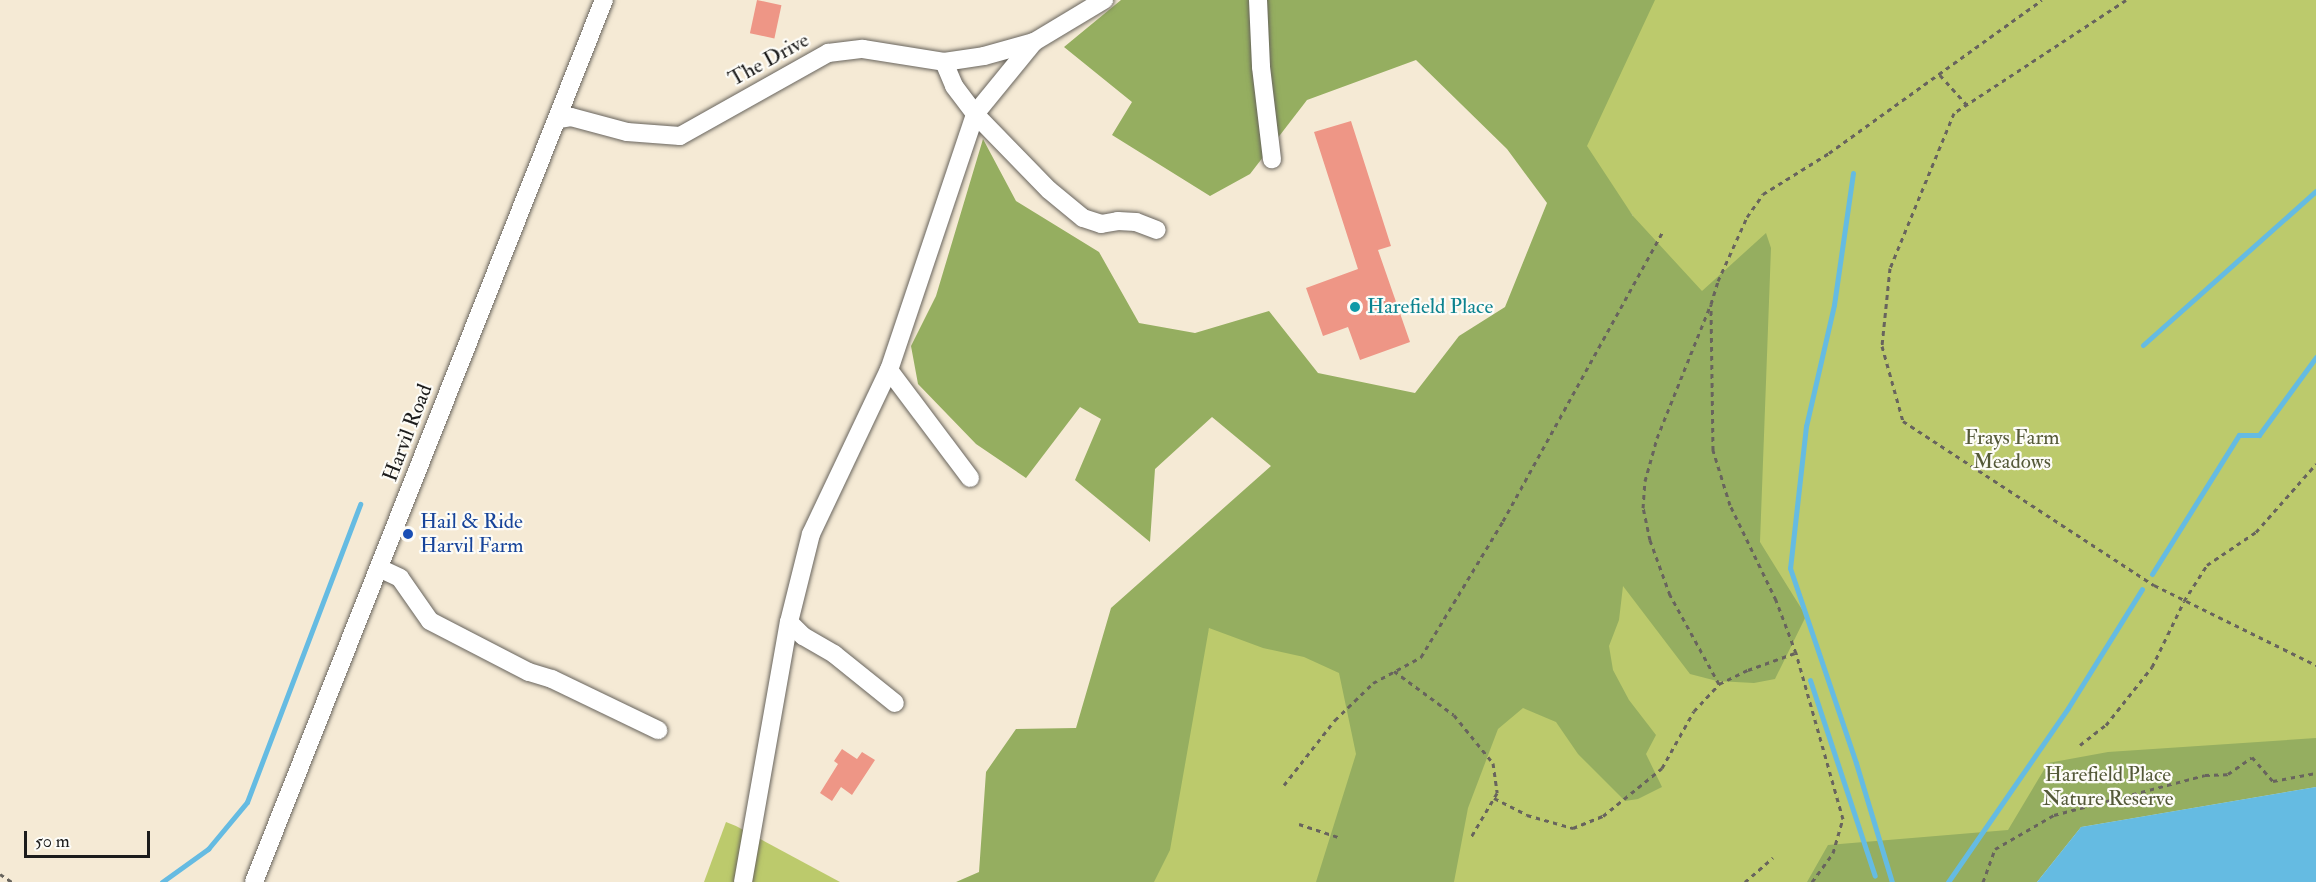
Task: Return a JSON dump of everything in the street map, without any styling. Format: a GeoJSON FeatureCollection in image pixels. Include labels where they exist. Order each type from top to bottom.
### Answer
{"type":"FeatureCollection","features":[{"type":"Feature","properties":{"kind":"street","name":"Harvil Road"},"geometry":{"type":"LineString","coordinates":[[254,882],[477,316],[559,119],[604,0]]}},
{"type":"Feature","properties":{"kind":"street","name":"The Drive"},"geometry":{"type":"LineString","coordinates":[[559,119],[571,117],[627,132],[680,136],[828,53],[863,49],[944,62],[984,56],[1034,42],[1104,0]]}},
{"type":"Feature","properties":{"kind":"street"},"geometry":{"type":"LineString","coordinates":[[1258,0],[1261,67],[1272,159]]}},
{"type":"Feature","properties":{"kind":"street"},"geometry":{"type":"LineString","coordinates":[[743,882],[789,621],[811,534],[889,370],[975,114],[1034,42]]}},
{"type":"Feature","properties":{"kind":"street"},"geometry":{"type":"LineString","coordinates":[[944,62],[954,86],[975,114],[1049,190],[1083,218],[1101,225],[1118,221],[1136,222],[1157,230]]}},
{"type":"Feature","properties":{"kind":"street"},"geometry":{"type":"LineString","coordinates":[[889,370],[970,478]]}},
{"type":"Feature","properties":{"kind":"street"},"geometry":{"type":"LineString","coordinates":[[379,568],[400,578],[430,621],[529,672],[552,679],[658,730]]}},
{"type":"Feature","properties":{"kind":"street"},"geometry":{"type":"LineString","coordinates":[[789,621],[802,636],[834,654],[895,703]]}},
{"type":"Feature","properties":{"kind":"path"},"geometry":{"type":"LineString","coordinates":[[1719,684],[1670,595],[1650,540],[1643,508],[1645,481],[1657,438],[1711,304],[1718,281],[1747,217],[1764,194],[1829,153],[2042,0]]}},
{"type":"Feature","properties":{"kind":"path"},"geometry":{"type":"LineString","coordinates":[[2126,0],[1954,114],[1890,268],[1882,346],[1903,421],[2126,568],[2184,601],[2316,664]]}},
{"type":"Feature","properties":{"kind":"path"},"geometry":{"type":"LineString","coordinates":[[1940,75],[1967,105]]}},
{"type":"Feature","properties":{"kind":"path"},"geometry":{"type":"LineString","coordinates":[[1284,785],[1335,720],[1373,683],[1421,657],[1503,520],[1663,231]]}},
{"type":"Feature","properties":{"kind":"path"},"geometry":{"type":"LineString","coordinates":[[1711,304],[1713,450],[1730,505],[1776,600],[1796,653],[1843,819],[1833,853],[1812,882]]}},
{"type":"Feature","properties":{"kind":"path"},"geometry":{"type":"LineString","coordinates":[[2080,745],[2106,725],[2152,667],[2184,601],[2207,566],[2256,532],[2316,464]]}},
{"type":"Feature","properties":{"kind":"path"},"geometry":{"type":"LineString","coordinates":[[1494,798],[1527,815],[1574,828],[1604,816],[1662,768],[1694,711],[1719,684],[1796,653]]}},
{"type":"Feature","properties":{"kind":"path"},"geometry":{"type":"LineString","coordinates":[[1394,671],[1454,715],[1492,763],[1497,793],[1471,837]]}},
{"type":"Feature","properties":{"kind":"path"},"geometry":{"type":"LineString","coordinates":[[1983,882],[1995,849],[2054,815],[2205,776],[2228,774],[2252,757],[2272,781],[2316,773]]}},
{"type":"Feature","properties":{"kind":"path"},"geometry":{"type":"LineString","coordinates":[[1299,824],[1341,838]]}},
{"type":"Feature","properties":{"kind":"path"},"geometry":{"type":"LineString","coordinates":[[1745,882],[1773,858]]}},
{"type":"Feature","properties":{"kind":"path"},"geometry":{"type":"LineString","coordinates":[[0,874],[12,882]]}},
{"type":"Feature","properties":{"kind":"green space"},"geometry":{"type":"Polygon","coordinates":[[[1121,0],[1655,0],[1587,146],[1633,216],[1702,291],[1766,233],[1771,248],[1760,542],[1806,616],[1775,679],[1754,683],[1717,681],[1690,674],[1623,586],[1619,620],[1609,646],[1613,670],[1629,700],[1656,735],[1646,754],[1662,787],[1638,799],[1625,801],[1578,754],[1556,722],[1523,708],[1498,729],[1468,808],[1454,882],[1316,882],[1356,754],[1339,673],[1304,657],[1263,648],[1209,628],[1170,850],[1154,882],[956,882],[979,872],[986,772],[1016,729],[1076,728],[1111,608],[1271,466],[1212,417],[1155,469],[1150,542],[1075,480],[1101,419],[1080,407],[1026,478],[976,444],[918,384],[911,346],[936,296],[983,139],[1016,201],[1099,252],[1139,323],[1195,333],[1269,311],[1318,373],[1415,393],[1459,336],[1505,307],[1547,203],[1507,149],[1416,60],[1307,100],[1250,174],[1210,196],[1112,135],[1132,102],[1064,47],[1121,0]]]}},
{"type":"Feature","properties":{"kind":"green space","name":"Frays Farm Meadows"},"geometry":{"type":"Polygon","coordinates":[[[1470,0],[2316,0],[2316,787],[2081,827],[2037,882],[1136,882],[1209,627],[1633,216],[1470,0]]]}},
{"type":"Feature","properties":{"kind":"green space","name":"Harefield Place Nature Reserve"},"geometry":{"type":"Polygon","coordinates":[[[2316,738],[2316,787],[2081,827],[2037,882],[1807,882],[1828,845],[2008,830],[2048,763],[2108,752],[2316,738]]]}},
{"type":"Feature","properties":{"kind":"green space"},"geometry":{"type":"Polygon","coordinates":[[[726,822],[736,826],[840,882],[704,882],[726,822]]]}},
{"type":"Feature","properties":{"kind":"water"},"geometry":{"type":"Polygon","coordinates":[[[2316,787],[2316,882],[2037,882],[2081,827],[2316,787]]]}},
{"type":"Feature","properties":{"kind":"building"},"geometry":{"type":"Polygon","coordinates":[[[757,0],[781,5],[774,38],[750,33],[757,0]]]}},
{"type":"Feature","properties":{"kind":"building"},"geometry":{"type":"Polygon","coordinates":[[[1351,121],[1391,246],[1378,250],[1410,342],[1360,360],[1348,327],[1323,336],[1306,288],[1358,269],[1314,132],[1351,121]]]}},
{"type":"Feature","properties":{"kind":"building"},"geometry":{"type":"Polygon","coordinates":[[[842,749],[857,759],[862,752],[875,760],[852,795],[841,787],[832,801],[820,793],[838,764],[834,761],[842,749]]]}},
{"type":"Feature","properties":{"kind":"waterway"},"geometry":{"type":"LineString","coordinates":[[1853,173],[1834,305],[1806,426],[1790,568],[1856,763],[1892,882]]}},
{"type":"Feature","properties":{"kind":"waterway"},"geometry":{"type":"LineString","coordinates":[[2143,345],[2316,191]]}},
{"type":"Feature","properties":{"kind":"waterway"},"geometry":{"type":"LineString","coordinates":[[2152,574],[2239,435],[2259,435],[2316,357]]}},
{"type":"Feature","properties":{"kind":"waterway"},"geometry":{"type":"LineString","coordinates":[[162,882],[208,849],[247,802],[360,504]]}},
{"type":"Feature","properties":{"kind":"waterway"},"geometry":{"type":"LineString","coordinates":[[1948,882],[2068,708],[2142,589]]}},
{"type":"Feature","properties":{"kind":"waterway"},"geometry":{"type":"LineString","coordinates":[[1810,680],[1875,876]]}},
{"type":"Feature","properties":{"kind":"place","name":"Harefield Place"},"geometry":{"type":"Point","coordinates":[1355,307]}},
{"type":"Feature","properties":{"kind":"place","name":"Hail & Ride Harvil Farm"},"geometry":{"type":"Point","coordinates":[408,534]}}]}
